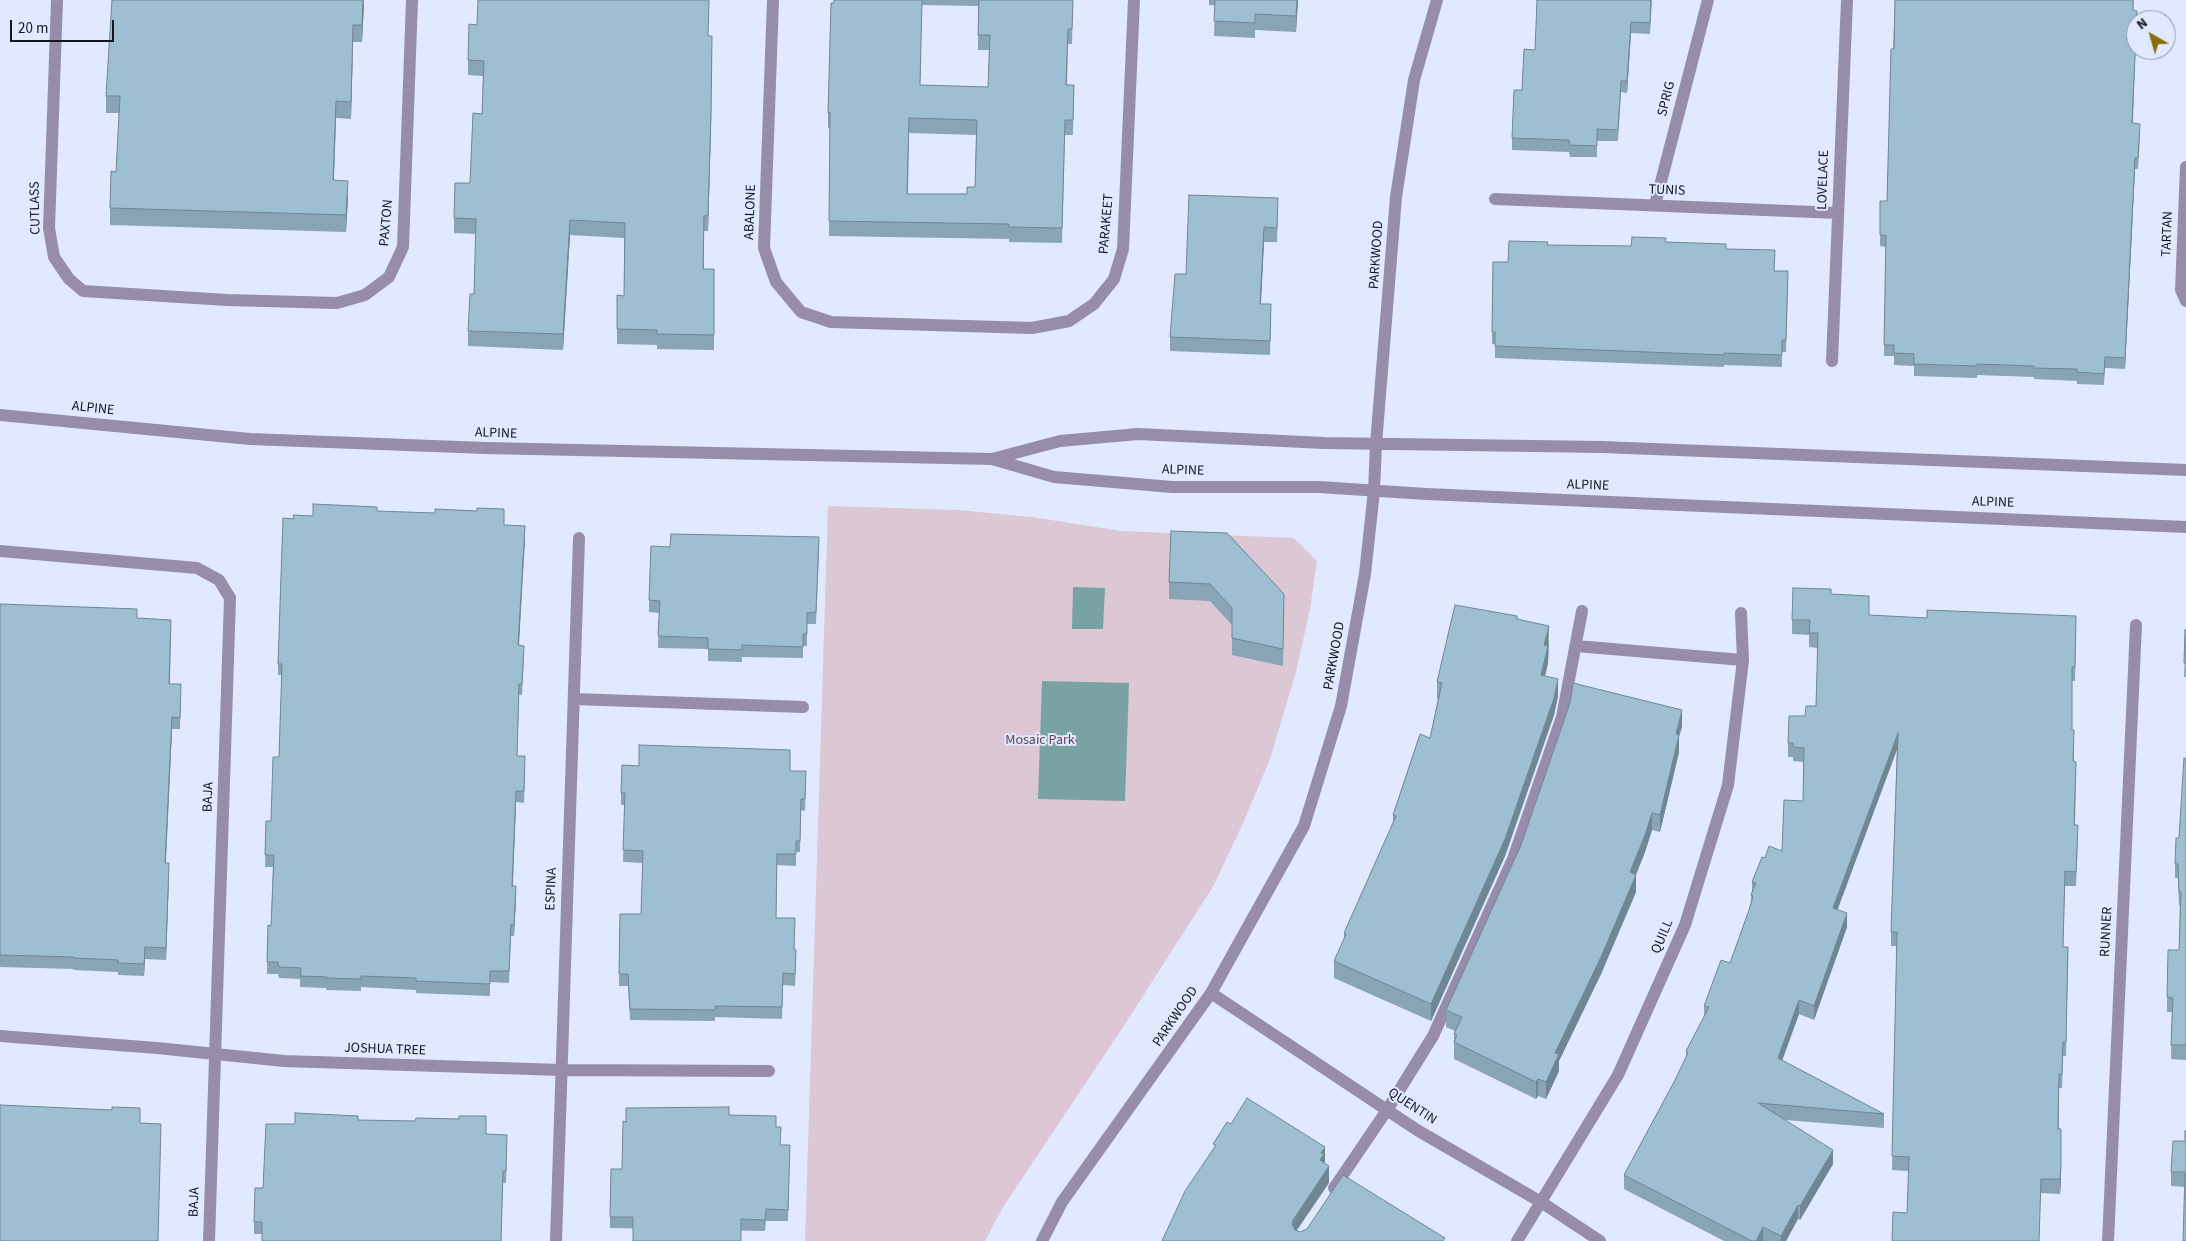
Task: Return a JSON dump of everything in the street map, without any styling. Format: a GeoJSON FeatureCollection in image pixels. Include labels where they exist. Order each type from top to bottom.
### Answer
{"type":"FeatureCollection","features":[{"type":"Feature","properties":{"kind":"street","name":"CUTLASS"},"geometry":{"type":"LineString","coordinates":[[57,0],[49,228],[54,257],[69,279],[84,290],[227,300]]}},
{"type":"Feature","properties":{"kind":"street","name":"PAXTON"},"geometry":{"type":"LineString","coordinates":[[227,300],[337,303],[365,295],[389,277],[403,247],[412,0]]}},
{"type":"Feature","properties":{"kind":"street","name":"ABALONE"},"geometry":{"type":"LineString","coordinates":[[773,0],[764,248],[776,282],[801,312],[831,322],[932,326]]}},
{"type":"Feature","properties":{"kind":"street","name":"PARAKEET"},"geometry":{"type":"LineString","coordinates":[[932,326],[1032,328],[1069,321],[1094,304],[1114,279],[1123,249],[1134,0]]}},
{"type":"Feature","properties":{"kind":"street","name":"PARKWOOD"},"geometry":{"type":"LineString","coordinates":[[1042,1241],[1062,1202],[1211,993],[1304,826],[1342,706],[1365,574],[1374,491],[1376,444],[1396,197],[1414,80],[1437,0]]}},
{"type":"Feature","properties":{"kind":"street","name":"SPRIG"},"geometry":{"type":"LineString","coordinates":[[1655,205],[1708,0]]}},
{"type":"Feature","properties":{"kind":"street","name":"LOVELACE"},"geometry":{"type":"LineString","coordinates":[[1832,361],[1847,0]]}},
{"type":"Feature","properties":{"kind":"street","name":"TARTAN"},"geometry":{"type":"LineString","coordinates":[[2186,167],[2181,290],[2186,301]]}},
{"type":"Feature","properties":{"kind":"street","name":"TUNIS"},"geometry":{"type":"LineString","coordinates":[[1495,200],[1838,213]]}},
{"type":"Feature","properties":{"kind":"street","name":"ALPINE"},"geometry":{"type":"LineString","coordinates":[[0,414],[250,439],[485,448],[992,459],[1054,477],[1172,487],[1319,487],[2186,527]]}},
{"type":"Feature","properties":{"kind":"street","name":"ALPINE"},"geometry":{"type":"LineString","coordinates":[[992,459],[1060,441],[1138,434],[1376,444],[1602,447],[2186,470]]}},
{"type":"Feature","properties":{"kind":"street","name":"ESPINA"},"geometry":{"type":"LineString","coordinates":[[556,1241],[579,538]]}},
{"type":"Feature","properties":{"kind":"street","name":"BAJA"},"geometry":{"type":"LineString","coordinates":[[0,551],[198,568],[219,580],[230,598],[209,1241]]}},
{"type":"Feature","properties":{"kind":"street"},"geometry":{"type":"LineString","coordinates":[[1325,1202],[1387,1110],[1433,1036],[1513,859],[1562,717],[1582,611]]}},
{"type":"Feature","properties":{"kind":"street","name":"QUILL"},"geometry":{"type":"LineString","coordinates":[[1517,1241],[1618,1075],[1685,925],[1728,785],[1743,660],[1741,613]]}},
{"type":"Feature","properties":{"kind":"street","name":"RUNNER"},"geometry":{"type":"LineString","coordinates":[[2108,1241],[2136,625]]}},
{"type":"Feature","properties":{"kind":"street"},"geometry":{"type":"LineString","coordinates":[[1576,646],[1743,660]]}},
{"type":"Feature","properties":{"kind":"street"},"geometry":{"type":"LineString","coordinates":[[574,699],[803,706]]}},
{"type":"Feature","properties":{"kind":"street","name":"QUENTIN"},"geometry":{"type":"LineString","coordinates":[[1211,993],[1417,1130],[1542,1202],[1600,1241]]}},
{"type":"Feature","properties":{"kind":"street","name":"JOSHUA TREE"},"geometry":{"type":"LineString","coordinates":[[0,1036],[284,1061],[561,1070],[769,1072]]}},
{"type":"Feature","properties":{"kind":"green space","name":"Mosaic Park"},"geometry":{"type":"Polygon","coordinates":[[[828,506],[958,510],[1032,517],[1121,531],[1294,538],[1317,561],[1310,609],[1296,672],[1270,759],[1214,885],[1125,1024],[1003,1207],[985,1241],[805,1241],[828,506]]]}},
{"type":"Feature","properties":{"kind":"shaded area"},"geometry":{"type":"Polygon","coordinates":[[[1073,587],[1105,588],[1103,629],[1072,629],[1073,587]]]}},
{"type":"Feature","properties":{"kind":"shaded area"},"geometry":{"type":"Polygon","coordinates":[[[1042,681],[1129,683],[1125,801],[1038,799],[1042,681]]]}},
{"type":"Feature","properties":{"kind":"building"},"geometry":{"type":"Polygon","coordinates":[[[112,0],[363,0],[362,25],[353,25],[351,102],[336,101],[333,180],[348,181],[346,215],[110,208],[111,171],[116,172],[120,96],[106,96],[112,0]]]}},
{"type":"Feature","properties":{"kind":"building"},"geometry":{"type":"Polygon","coordinates":[[[478,0],[709,0],[708,36],[712,36],[711,113],[708,215],[704,216],[703,269],[714,269],[714,335],[657,334],[657,330],[617,329],[617,295],[624,296],[625,223],[570,220],[563,334],[468,331],[470,294],[474,294],[476,219],[454,218],[455,183],[470,183],[473,113],[482,114],[484,61],[468,60],[469,24],[477,25],[478,0]]]}},
{"type":"Feature","properties":{"kind":"building"},"geometry":{"type":"Polygon","coordinates":[[[834,0],[922,0],[920,85],[988,87],[990,35],[978,35],[979,0],[1073,0],[1072,29],[1068,29],[1066,85],[1074,85],[1073,120],[1065,120],[1062,228],[1009,227],[1009,224],[829,221],[830,112],[828,113],[831,3],[834,3],[834,0]],[[909,118],[907,194],[967,194],[967,187],[975,187],[977,120],[909,118]]]}},
{"type":"Feature","properties":{"kind":"building"},"geometry":{"type":"Polygon","coordinates":[[[1215,0],[1297,0],[1296,16],[1255,14],[1255,23],[1214,21],[1215,0]]]}},
{"type":"Feature","properties":{"kind":"building"},"geometry":{"type":"Polygon","coordinates":[[[1537,0],[1651,0],[1650,23],[1631,22],[1627,81],[1621,81],[1618,130],[1597,129],[1597,146],[1570,145],[1569,140],[1512,138],[1514,90],[1522,90],[1524,49],[1535,50],[1537,0]]]}},
{"type":"Feature","properties":{"kind":"building"},"geometry":{"type":"Polygon","coordinates":[[[1895,0],[2133,0],[2133,10],[2126,10],[2126,60],[2135,60],[2132,123],[2140,124],[2138,158],[2135,158],[2125,358],[2105,357],[2104,374],[2077,372],[2077,369],[2034,368],[2034,366],[1914,364],[1914,354],[1894,353],[1894,345],[1884,345],[1886,235],[1880,235],[1880,201],[1887,201],[1891,49],[1894,49],[1895,0]]]}},
{"type":"Feature","properties":{"kind":"building"},"geometry":{"type":"Polygon","coordinates":[[[1189,195],[1278,198],[1277,228],[1264,227],[1260,304],[1271,304],[1270,341],[1170,337],[1175,274],[1186,274],[1189,195]]]}},
{"type":"Feature","properties":{"kind":"building"},"geometry":{"type":"Polygon","coordinates":[[[1632,237],[1666,238],[1665,242],[1726,244],[1726,249],[1775,250],[1774,271],[1788,271],[1786,340],[1782,340],[1782,355],[1724,353],[1724,355],[1495,346],[1495,332],[1492,332],[1493,262],[1508,262],[1509,241],[1548,242],[1547,245],[1631,246],[1632,237]]]}},
{"type":"Feature","properties":{"kind":"building"},"geometry":{"type":"Polygon","coordinates":[[[313,504],[377,507],[377,511],[435,513],[435,509],[477,511],[477,508],[504,509],[504,525],[525,526],[518,645],[524,646],[522,684],[519,684],[517,756],[525,756],[524,791],[516,791],[512,886],[516,886],[514,925],[511,924],[509,971],[490,971],[490,984],[416,981],[416,978],[361,976],[361,979],[300,976],[301,968],[279,967],[278,962],[267,962],[268,925],[271,926],[274,855],[265,855],[266,821],[271,821],[273,757],[279,757],[282,664],[278,664],[283,518],[294,519],[293,515],[313,516],[313,504]]]}},
{"type":"Feature","properties":{"kind":"building"},"geometry":{"type":"Polygon","coordinates":[[[1171,531],[1227,533],[1284,594],[1283,649],[1232,638],[1232,608],[1210,584],[1169,582],[1171,531]]]}},
{"type":"Feature","properties":{"kind":"building"},"geometry":{"type":"Polygon","coordinates":[[[671,534],[819,537],[816,612],[807,613],[807,634],[803,634],[803,647],[742,645],[742,650],[708,649],[708,638],[658,636],[660,601],[649,600],[651,546],[670,547],[671,534]]]}},
{"type":"Feature","properties":{"kind":"building"},"geometry":{"type":"Polygon","coordinates":[[[1793,588],[1831,589],[1831,594],[1869,596],[1869,615],[1927,618],[1927,610],[2076,616],[2075,667],[2072,667],[2072,730],[2074,730],[2073,761],[2076,762],[2074,825],[2078,825],[2076,872],[2065,871],[2063,947],[2068,947],[2066,1042],[2063,1042],[2062,1074],[2059,1074],[2058,1129],[2061,1129],[2061,1167],[2060,1179],[2041,1179],[2039,1241],[1892,1241],[1893,1212],[1907,1213],[1909,1157],[1892,1156],[1897,932],[1891,932],[1898,733],[1833,908],[1847,913],[1814,1006],[1799,1000],[1778,1058],[1884,1114],[1758,1103],[1833,1150],[1781,1236],[1763,1227],[1756,1241],[1752,1241],[1624,1175],[1674,1082],[1688,1053],[1686,1051],[1709,1007],[1704,1006],[1721,960],[1730,963],[1749,910],[1753,896],[1751,895],[1756,883],[1752,882],[1762,857],[1765,858],[1769,846],[1782,851],[1784,800],[1803,801],[1804,748],[1793,747],[1793,743],[1788,743],[1789,716],[1805,716],[1806,706],[1816,706],[1818,633],[1809,633],[1810,620],[1792,620],[1793,588]]]}},
{"type":"Feature","properties":{"kind":"building"},"geometry":{"type":"Polygon","coordinates":[[[0,604],[137,609],[137,618],[171,620],[169,684],[181,684],[180,718],[172,717],[165,863],[169,863],[166,948],[145,947],[144,964],[118,963],[118,960],[74,957],[0,955],[0,604]]]}},
{"type":"Feature","properties":{"kind":"building"},"geometry":{"type":"Polygon","coordinates":[[[1455,605],[1517,616],[1517,619],[1549,626],[1544,645],[1548,646],[1541,675],[1558,679],[1554,698],[1505,839],[1431,1004],[1334,961],[1346,934],[1344,933],[1396,816],[1393,815],[1420,734],[1430,738],[1442,683],[1437,682],[1455,605]]]}},
{"type":"Feature","properties":{"kind":"building"},"geometry":{"type":"Polygon","coordinates":[[[2185,630],[2186,663],[2184,663],[2185,630]]]}},
{"type":"Feature","properties":{"kind":"building"},"geometry":{"type":"Polygon","coordinates":[[[1573,683],[1682,710],[1676,734],[1679,735],[1660,815],[1652,813],[1630,872],[1636,875],[1601,957],[1555,1053],[1559,1054],[1546,1082],[1538,1079],[1536,1082],[1454,1042],[1457,1035],[1454,1034],[1462,1017],[1446,1010],[1521,845],[1570,703],[1573,683]]]}},
{"type":"Feature","properties":{"kind":"building"},"geometry":{"type":"Polygon","coordinates":[[[639,745],[790,750],[790,771],[806,771],[805,799],[801,799],[800,841],[796,841],[796,854],[777,854],[776,918],[795,918],[795,974],[783,973],[782,1007],[715,1006],[715,1010],[630,1009],[628,974],[619,974],[620,914],[641,914],[643,851],[623,850],[625,793],[621,793],[622,765],[639,766],[639,745]]]}},
{"type":"Feature","properties":{"kind":"building"},"geometry":{"type":"Polygon","coordinates":[[[2184,758],[2186,759],[2186,1045],[2171,1045],[2173,998],[2167,997],[2168,950],[2179,950],[2181,892],[2179,892],[2178,864],[2175,864],[2176,838],[2179,838],[2184,758]]]}},
{"type":"Feature","properties":{"kind":"building"},"geometry":{"type":"Polygon","coordinates":[[[1247,1098],[1325,1147],[1321,1153],[1324,1154],[1320,1160],[1329,1166],[1293,1220],[1292,1224],[1295,1230],[1300,1232],[1307,1229],[1343,1175],[1445,1238],[1443,1241],[1162,1241],[1185,1191],[1216,1145],[1213,1144],[1227,1122],[1231,1124],[1247,1098]]]}},
{"type":"Feature","properties":{"kind":"building"},"geometry":{"type":"Polygon","coordinates":[[[0,1105],[112,1110],[112,1107],[140,1108],[140,1123],[161,1124],[158,1241],[0,1241],[0,1105]]]}},
{"type":"Feature","properties":{"kind":"building"},"geometry":{"type":"Polygon","coordinates":[[[729,1107],[729,1115],[776,1116],[776,1127],[781,1127],[780,1145],[790,1145],[788,1210],[766,1209],[765,1220],[741,1219],[741,1241],[633,1241],[633,1217],[610,1217],[611,1169],[622,1169],[623,1121],[626,1122],[626,1108],[729,1107]]]}},
{"type":"Feature","properties":{"kind":"building"},"geometry":{"type":"Polygon","coordinates":[[[295,1113],[358,1116],[358,1120],[415,1121],[416,1118],[459,1119],[459,1116],[486,1116],[486,1134],[507,1135],[506,1171],[503,1171],[501,1241],[262,1241],[262,1222],[254,1222],[255,1188],[263,1188],[266,1124],[295,1124],[295,1113]]]}},
{"type":"Feature","properties":{"kind":"building"},"geometry":{"type":"Polygon","coordinates":[[[2185,1131],[2186,1241],[2183,1241],[2185,1172],[2171,1172],[2173,1141],[2185,1141],[2185,1131]]]}}]}
